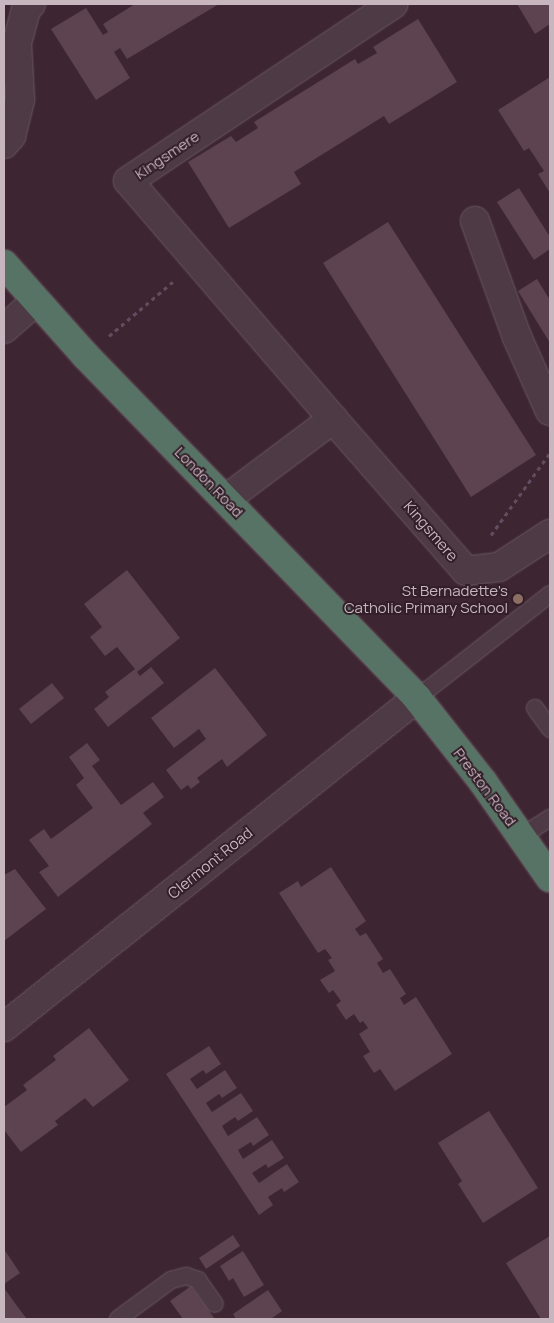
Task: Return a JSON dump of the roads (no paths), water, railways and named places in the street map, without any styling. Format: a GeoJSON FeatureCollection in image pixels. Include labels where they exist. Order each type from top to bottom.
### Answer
{"type":"FeatureCollection","features":[{"type":"Feature","properties":{"kind":"highway","name":"London Road"},"geometry":{"type":"LineString","coordinates":[[4,264],[35,302],[86,356],[417,698]]}},
{"type":"Feature","properties":{"kind":"highway","name":"Preston Road"},"geometry":{"type":"LineString","coordinates":[[417,698],[522,836],[550,878]]}},
{"type":"Feature","properties":{"kind":"street"},"geometry":{"type":"LineString","coordinates":[[4,144],[12,136],[20,99],[17,43],[26,9],[31,4]]}},
{"type":"Feature","properties":{"kind":"street","name":"Kingsmere"},"geometry":{"type":"LineString","coordinates":[[393,4],[128,181],[466,571],[499,567],[550,534]]}},
{"type":"Feature","properties":{"kind":"street"},"geometry":{"type":"LineString","coordinates":[[475,222],[517,336],[550,410]]}},
{"type":"Feature","properties":{"kind":"street"},"geometry":{"type":"LineString","coordinates":[[4,329],[35,302]]}},
{"type":"Feature","properties":{"kind":"street"},"geometry":{"type":"LineString","coordinates":[[226,499],[333,419]]}},
{"type":"Feature","properties":{"kind":"street","name":"Clermont Road"},"geometry":{"type":"LineString","coordinates":[[4,1027],[417,698]]}},
{"type":"Feature","properties":{"kind":"lane"},"geometry":{"type":"LineString","coordinates":[[417,698],[550,594]]}},
{"type":"Feature","properties":{"kind":"lane"},"geometry":{"type":"LineString","coordinates":[[535,708],[550,729]]}},
{"type":"Feature","properties":{"kind":"lane"},"geometry":{"type":"LineString","coordinates":[[522,836],[550,818]]}},
{"type":"Feature","properties":{"kind":"lane"},"geometry":{"type":"LineString","coordinates":[[118,1319],[171,1280],[186,1276],[198,1280],[215,1304]]}},
{"type":"Feature","properties":{"kind":"place","name":"St Bernadette's Catholic Primary School"},"geometry":{"type":"Point","coordinates":[518,599]}}]}
